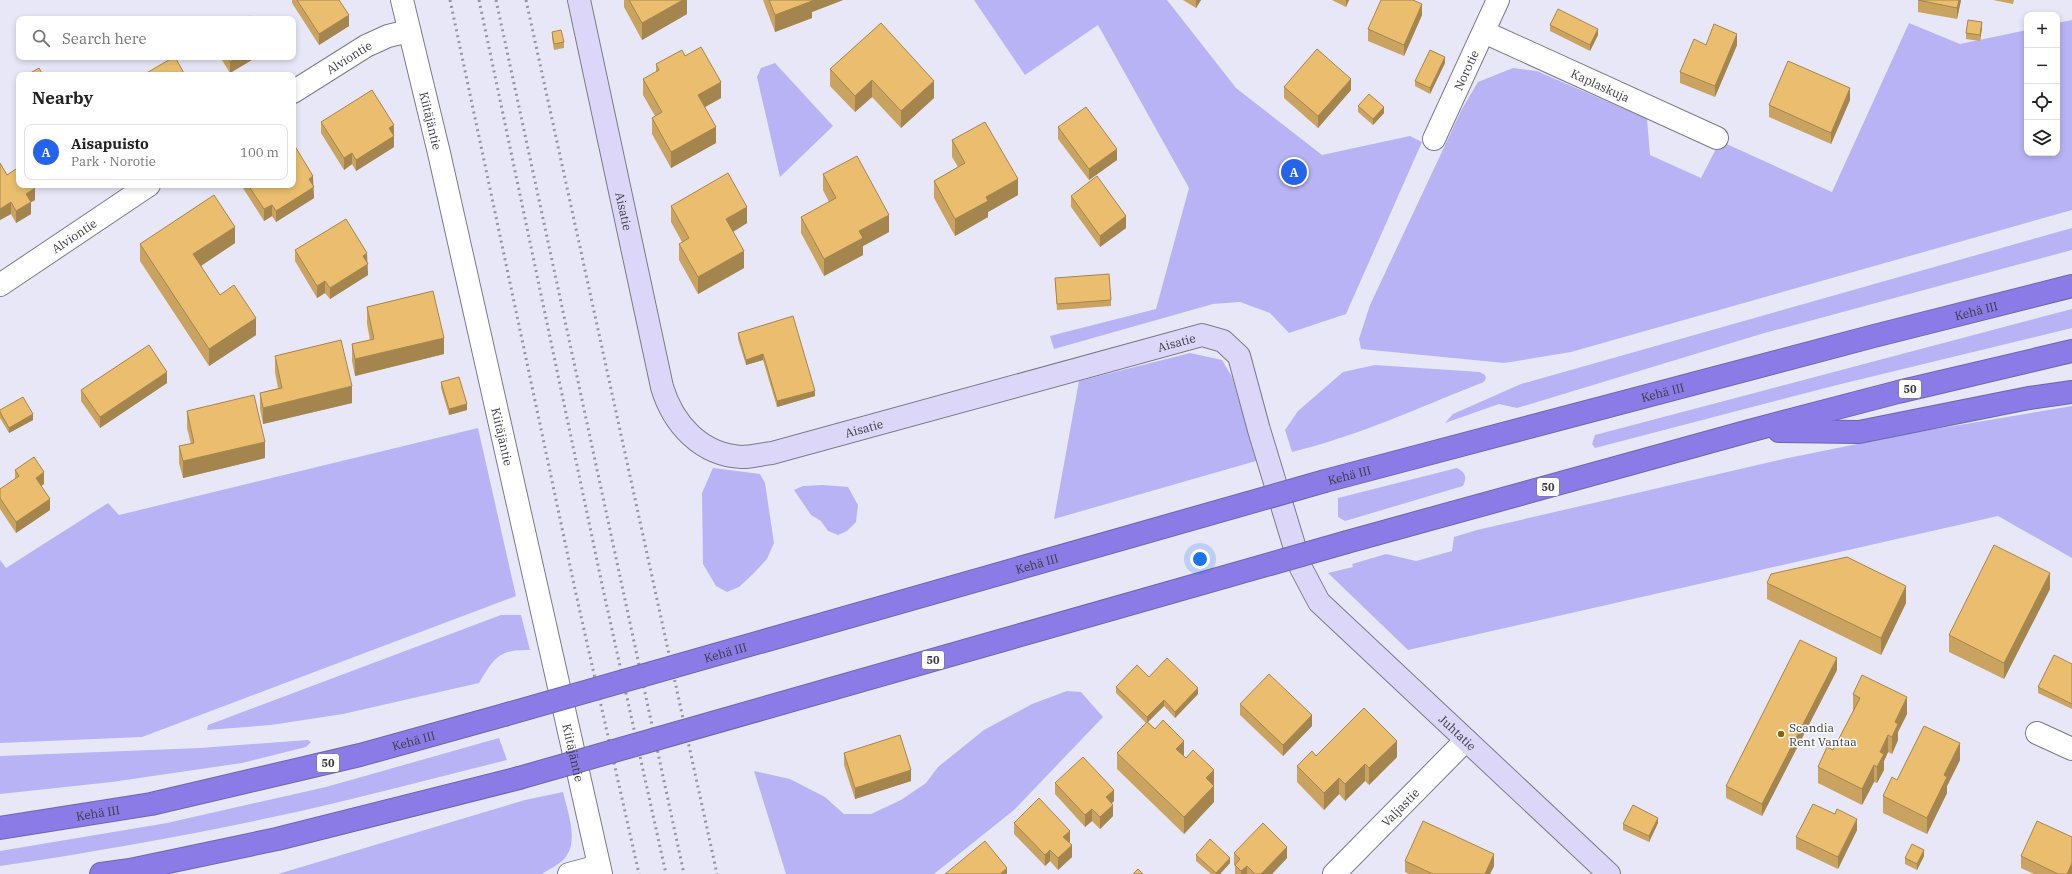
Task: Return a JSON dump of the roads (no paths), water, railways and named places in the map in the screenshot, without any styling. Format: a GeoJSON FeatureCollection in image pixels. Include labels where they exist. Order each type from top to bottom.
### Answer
{"type":"FeatureCollection","features":[{"type":"Feature","properties":{"kind":"highway","name":"Kehä III"},"geometry":{"type":"LineString","coordinates":[[0,828],[152,804],[360,755],[504,716],[1325,482],[1874,336],[2072,286]]}},
{"type":"Feature","properties":{"kind":"highway","name":"50"},"geometry":{"type":"LineString","coordinates":[[101,874],[124,872],[276,839],[519,778],[1347,542],[1749,431],[1898,392],[2072,351]]}},
{"type":"Feature","properties":{"kind":"highway"},"geometry":{"type":"LineString","coordinates":[[1749,431],[1859,432],[2029,398],[2072,392]]}},
{"type":"Feature","properties":{"kind":"street","name":"Kiitäjäntie"},"geometry":{"type":"LineString","coordinates":[[402,0],[540,598],[600,870]]}},
{"type":"Feature","properties":{"kind":"street","name":"Aisatie"},"geometry":{"type":"LineString","coordinates":[[579,0],[662,387],[675,417],[694,439],[706,447],[725,454],[741,457],[772,453],[1202,335],[1223,340],[1239,356],[1301,568],[1309,587]]}},
{"type":"Feature","properties":{"kind":"street","name":"Norotie"},"geometry":{"type":"LineString","coordinates":[[1434,139],[1498,0]]}},
{"type":"Feature","properties":{"kind":"street","name":"Alviontie"},"geometry":{"type":"LineString","coordinates":[[296,90],[366,46],[409,31]]}},
{"type":"Feature","properties":{"kind":"street","name":"Kaplaskuja"},"geometry":{"type":"LineString","coordinates":[[1484,32],[1717,138]]}},
{"type":"Feature","properties":{"kind":"street","name":"Alviontie"},"geometry":{"type":"LineString","coordinates":[[0,285],[145,188]]}},
{"type":"Feature","properties":{"kind":"street","name":"Juhtatie"},"geometry":{"type":"LineString","coordinates":[[1309,587],[1319,602],[1609,874]]}},
{"type":"Feature","properties":{"kind":"street"},"geometry":{"type":"LineString","coordinates":[[2037,733],[2072,748]]}},
{"type":"Feature","properties":{"kind":"street","name":"Valjastie"},"geometry":{"type":"LineString","coordinates":[[1334,874],[1466,740]]}},
{"type":"Feature","properties":{"kind":"street"},"geometry":{"type":"LineString","coordinates":[[569,874],[575,871],[600,870]]}},
{"type":"Feature","properties":{"kind":"railway"},"geometry":{"type":"LineString","coordinates":[[450,0],[576,594],[639,874]]}},
{"type":"Feature","properties":{"kind":"railway"},"geometry":{"type":"LineString","coordinates":[[479,0],[603,589],[666,874]]}},
{"type":"Feature","properties":{"kind":"railway"},"geometry":{"type":"LineString","coordinates":[[496,0],[684,874]]}},
{"type":"Feature","properties":{"kind":"railway"},"geometry":{"type":"LineString","coordinates":[[526,0],[717,874]]}},
{"type":"Feature","properties":{"kind":"place","name":"Aisapuisto"},"geometry":{"type":"Point","coordinates":[1294,172]}},
{"type":"Feature","properties":{"kind":"place","name":"Scandia Rent Vantaa"},"geometry":{"type":"Point","coordinates":[1781,734]}}]}
